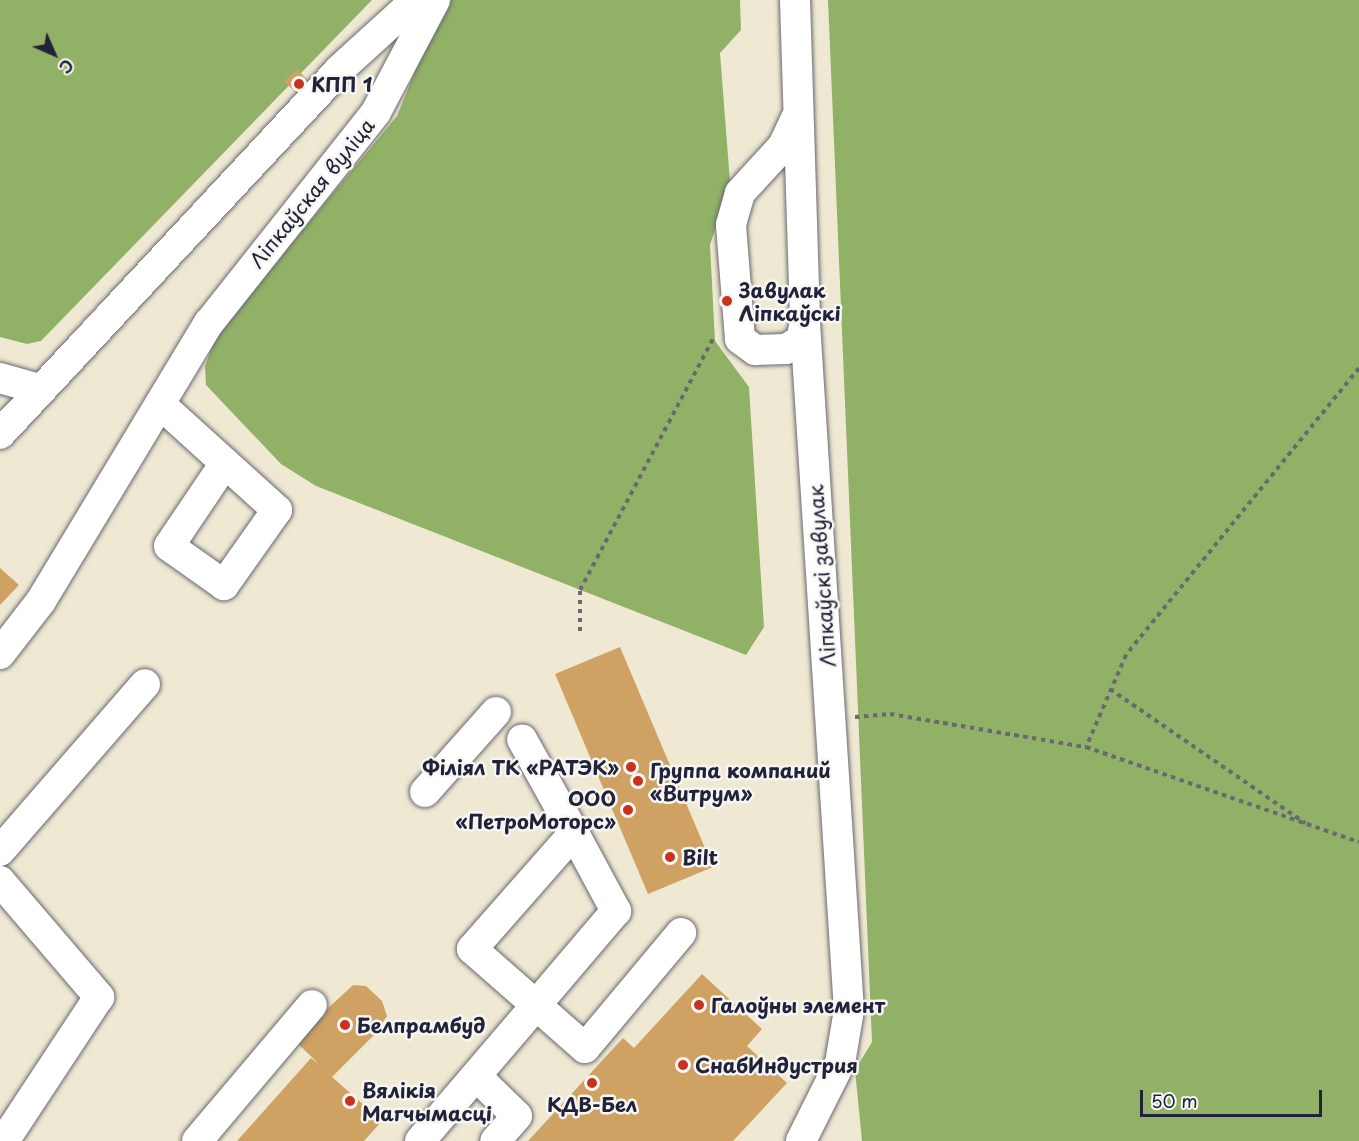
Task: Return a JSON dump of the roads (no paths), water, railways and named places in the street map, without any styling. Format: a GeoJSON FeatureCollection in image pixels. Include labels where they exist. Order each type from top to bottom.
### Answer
{"type":"FeatureCollection","features":[{"type":"Feature","properties":{"kind":"street"},"geometry":{"type":"LineString","coordinates":[[0,434],[39,389],[339,70],[416,0]]}},
{"type":"Feature","properties":{"kind":"street","name":"Ліпкаўская вуліца"},"geometry":{"type":"LineString","coordinates":[[0,654],[41,601],[208,323],[376,112],[435,0]]}},
{"type":"Feature","properties":{"kind":"street","name":"Ліпкаўскі завулак"},"geometry":{"type":"LineString","coordinates":[[795,0],[805,323],[849,1010],[840,1063],[801,1141]]}},
{"type":"Feature","properties":{"kind":"street"},"geometry":{"type":"LineString","coordinates":[[797,115],[783,146],[749,180],[736,202],[731,225],[738,336],[751,349],[795,346],[803,336],[805,323]]}},
{"type":"Feature","properties":{"kind":"street"},"geometry":{"type":"LineString","coordinates":[[0,378],[39,389]]}},
{"type":"Feature","properties":{"kind":"street"},"geometry":{"type":"LineString","coordinates":[[160,404],[225,464]]}},
{"type":"Feature","properties":{"kind":"street"},"geometry":{"type":"LineString","coordinates":[[0,851],[145,684]]}},
{"type":"Feature","properties":{"kind":"street"},"geometry":{"type":"LineString","coordinates":[[425,792],[496,712]]}},
{"type":"Feature","properties":{"kind":"street"},"geometry":{"type":"LineString","coordinates":[[420,1141],[616,911],[522,739]]}},
{"type":"Feature","properties":{"kind":"street"},"geometry":{"type":"LineString","coordinates":[[574,833],[472,949],[585,1048],[681,933]]}},
{"type":"Feature","properties":{"kind":"street"},"geometry":{"type":"LineString","coordinates":[[0,881],[99,997],[4,1141]]}},
{"type":"Feature","properties":{"kind":"street"},"geometry":{"type":"LineString","coordinates":[[197,1141],[312,1005]]}},
{"type":"Feature","properties":{"kind":"street"},"geometry":{"type":"LineString","coordinates":[[476,1076],[517,1116],[495,1141]]}},
{"type":"Feature","properties":{"kind":"place","name":"КПП 1"},"geometry":{"type":"Point","coordinates":[299,84]}},
{"type":"Feature","properties":{"kind":"place","name":"Завулак Ліпкаўскі"},"geometry":{"type":"Point","coordinates":[727,301]}},
{"type":"Feature","properties":{"kind":"place","name":"Філіял ТК «РАТЭК»"},"geometry":{"type":"Point","coordinates":[631,767]}},
{"type":"Feature","properties":{"kind":"place","name":"Группа компаний «Витрум»"},"geometry":{"type":"Point","coordinates":[638,781]}},
{"type":"Feature","properties":{"kind":"place","name":"ООО «ПетроМоторс»"},"geometry":{"type":"Point","coordinates":[628,810]}},
{"type":"Feature","properties":{"kind":"place","name":"Bilt"},"geometry":{"type":"Point","coordinates":[670,857]}},
{"type":"Feature","properties":{"kind":"place","name":"Галоўны элемент"},"geometry":{"type":"Point","coordinates":[699,1005]}},
{"type":"Feature","properties":{"kind":"place","name":"Белпрамбуд"},"geometry":{"type":"Point","coordinates":[345,1025]}},
{"type":"Feature","properties":{"kind":"place","name":"СнабИндустрия"},"geometry":{"type":"Point","coordinates":[683,1065]}},
{"type":"Feature","properties":{"kind":"place","name":"КДВ-Бел"},"geometry":{"type":"Point","coordinates":[592,1083]}},
{"type":"Feature","properties":{"kind":"place","name":"Вялікія Магчымасці"},"geometry":{"type":"Point","coordinates":[350,1101]}}]}
